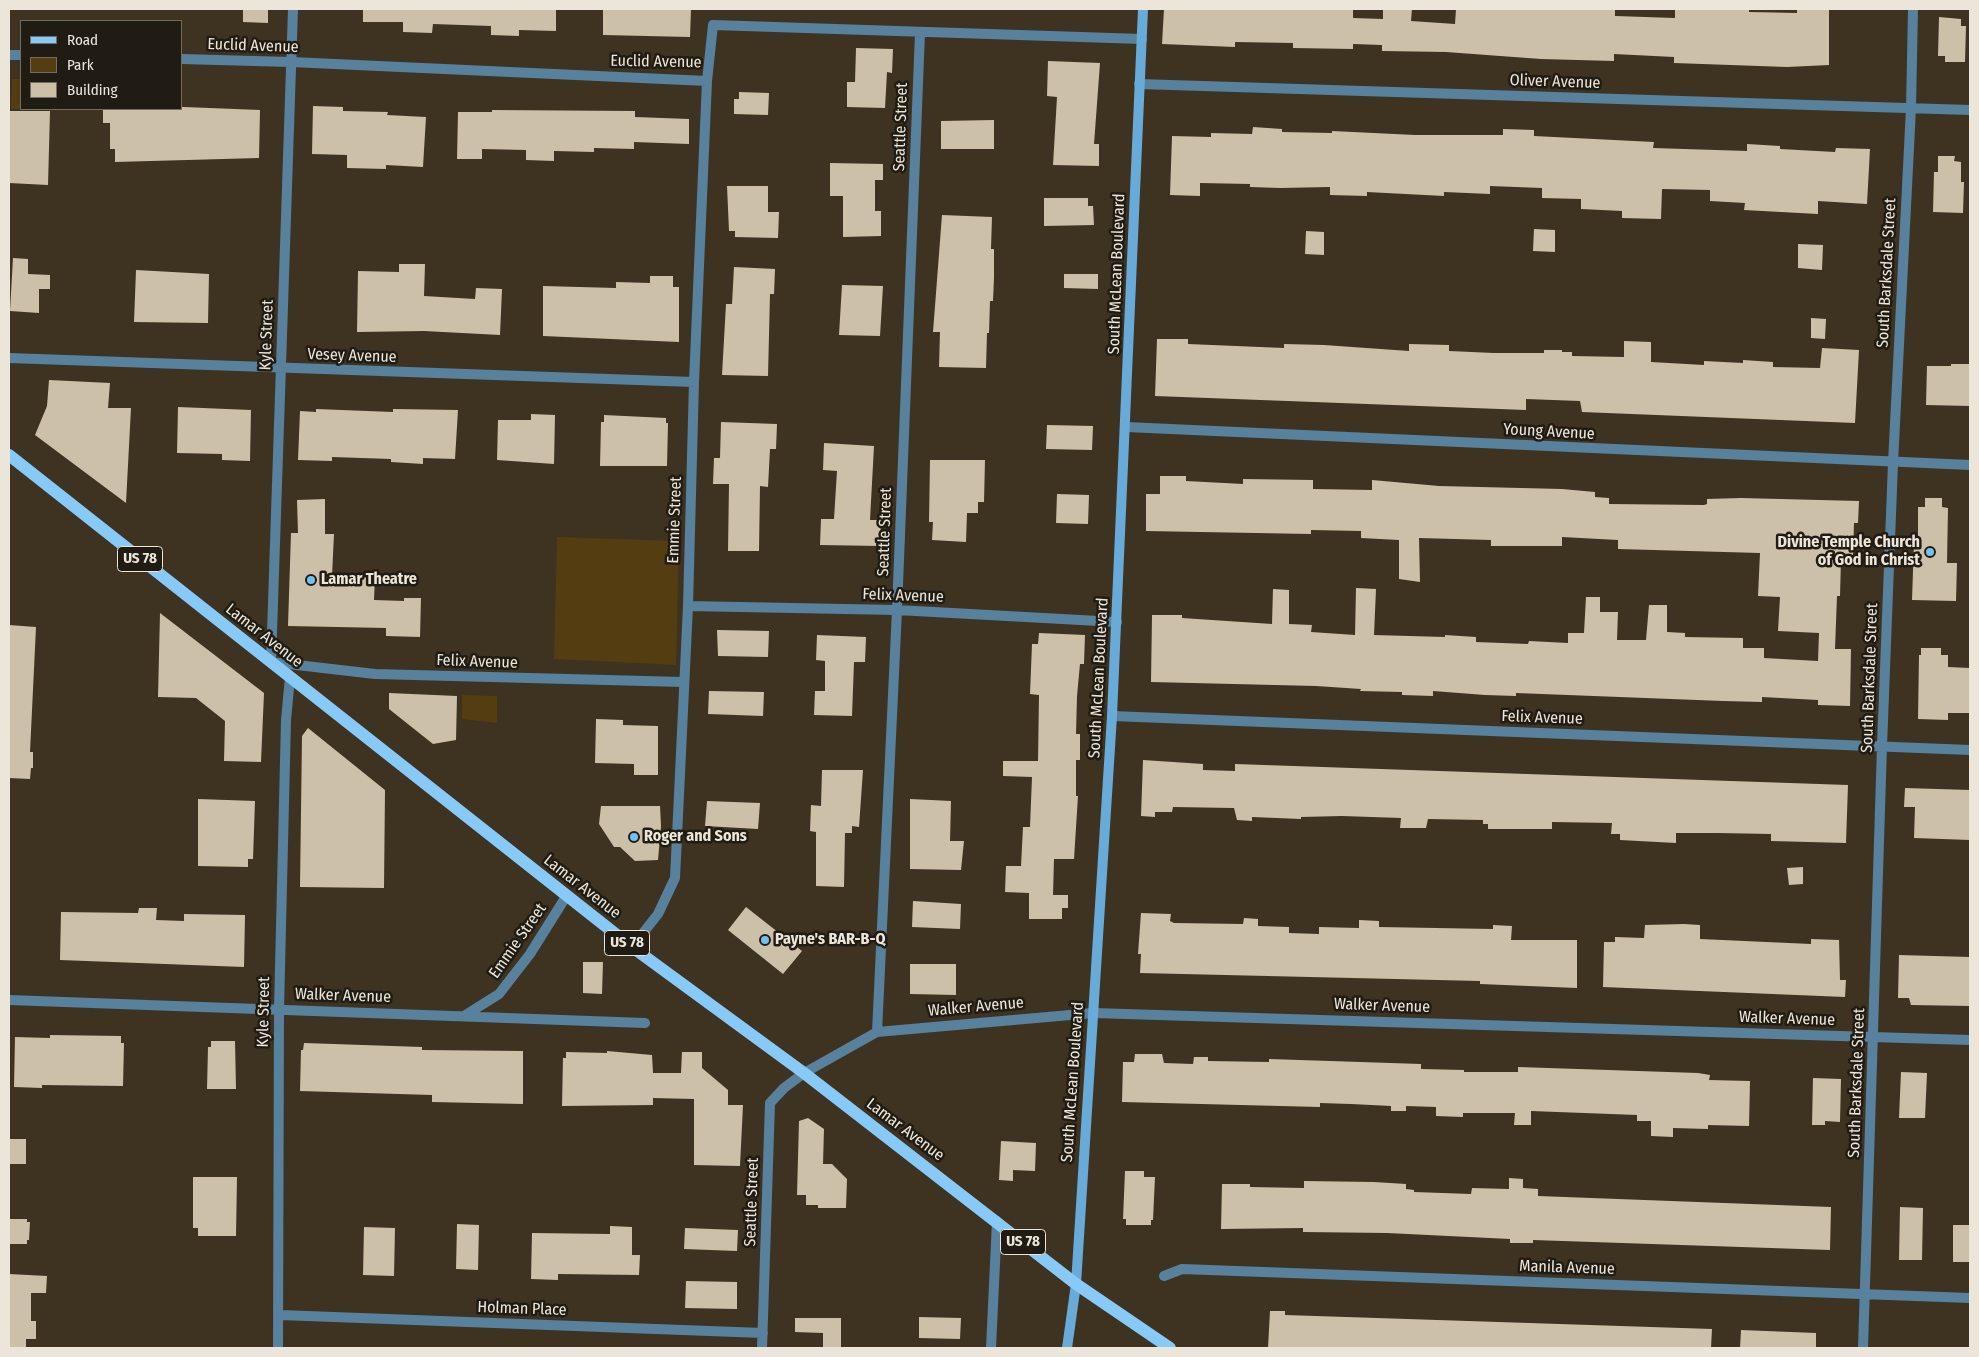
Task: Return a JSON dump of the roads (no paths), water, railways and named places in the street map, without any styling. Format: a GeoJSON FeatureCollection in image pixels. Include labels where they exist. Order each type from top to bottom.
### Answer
{"type":"FeatureCollection","features":[{"type":"Feature","properties":{"kind":"main road","name":"South McLean Boulevard"},"geometry":{"type":"LineString","coordinates":[[1067,1348],[1076,1284],[1112,716],[1143,9]]}},
{"type":"Feature","properties":{"kind":"main road","name":"Lamar Avenue"},"geometry":{"type":"LineString","coordinates":[[9,455],[632,947],[804,1073],[998,1221],[1076,1284],[1166,1346]]}},
{"type":"Feature","properties":{"kind":"main road"},"geometry":{"type":"LineString","coordinates":[[1166,1346],[1179,1348]]}},
{"type":"Feature","properties":{"kind":"street","name":"Kyle Street"},"geometry":{"type":"LineString","coordinates":[[271,662],[293,9]]}},
{"type":"Feature","properties":{"kind":"street","name":"South Barksdale Street"},"geometry":{"type":"LineString","coordinates":[[1863,1348],[1882,746],[1893,463],[1911,108],[1913,9]]}},
{"type":"Feature","properties":{"kind":"street","name":"Euclid Avenue"},"geometry":{"type":"LineString","coordinates":[[182,59],[291,62],[707,81],[713,25],[1142,39]]}},
{"type":"Feature","properties":{"kind":"street","name":"Seattle Street"},"geometry":{"type":"LineString","coordinates":[[877,1032],[897,610],[920,33]]}},
{"type":"Feature","properties":{"kind":"street","name":"Emmie Street"},"geometry":{"type":"LineString","coordinates":[[632,947],[658,914],[676,878],[707,81]]}},
{"type":"Feature","properties":{"kind":"street","name":"Oliver Avenue"},"geometry":{"type":"LineString","coordinates":[[1139,84],[1970,110]]}},
{"type":"Feature","properties":{"kind":"street","name":"Vesey Avenue"},"geometry":{"type":"LineString","coordinates":[[9,358],[694,382]]}},
{"type":"Feature","properties":{"kind":"street","name":"Young Avenue"},"geometry":{"type":"LineString","coordinates":[[1126,427],[1970,465]]}},
{"type":"Feature","properties":{"kind":"street","name":"Felix Avenue"},"geometry":{"type":"LineString","coordinates":[[688,606],[897,610],[1117,622]]}},
{"type":"Feature","properties":{"kind":"street","name":"Felix Avenue"},"geometry":{"type":"LineString","coordinates":[[271,662],[375,674],[683,682]]}},
{"type":"Feature","properties":{"kind":"street","name":"Kyle Street"},"geometry":{"type":"LineString","coordinates":[[278,1348],[280,1315],[279,1009],[286,720],[290,677]]}},
{"type":"Feature","properties":{"kind":"street","name":"Felix Avenue"},"geometry":{"type":"LineString","coordinates":[[1112,716],[1970,750]]}},
{"type":"Feature","properties":{"kind":"street","name":"Emmie Street"},"geometry":{"type":"LineString","coordinates":[[464,1016],[499,994],[530,954],[567,895]]}},
{"type":"Feature","properties":{"kind":"street","name":"Walker Avenue"},"geometry":{"type":"LineString","coordinates":[[9,1000],[645,1023]]}},
{"type":"Feature","properties":{"kind":"street","name":"Walker Avenue"},"geometry":{"type":"LineString","coordinates":[[804,1073],[877,1032],[1093,1012],[1970,1040]]}},
{"type":"Feature","properties":{"kind":"street","name":"Seattle Street"},"geometry":{"type":"LineString","coordinates":[[762,1348],[770,1103],[784,1088],[804,1073]]}},
{"type":"Feature","properties":{"kind":"street"},"geometry":{"type":"LineString","coordinates":[[991,1348],[998,1221]]}},
{"type":"Feature","properties":{"kind":"street","name":"Manila Avenue"},"geometry":{"type":"LineString","coordinates":[[1164,1276],[1182,1269],[1192,1269],[1970,1298]]}},
{"type":"Feature","properties":{"kind":"street","name":"Holman Place"},"geometry":{"type":"LineString","coordinates":[[280,1315],[763,1333]]}},
{"type":"Feature","properties":{"kind":"place","name":"Divine Temple Church of God in Christ"},"geometry":{"type":"Point","coordinates":[1930,552]}},
{"type":"Feature","properties":{"kind":"place","name":"Lamar Theatre"},"geometry":{"type":"Point","coordinates":[311,580]}},
{"type":"Feature","properties":{"kind":"place","name":"Roger and Sons"},"geometry":{"type":"Point","coordinates":[634,837]}},
{"type":"Feature","properties":{"kind":"place","name":"Payne's BAR-B-Q"},"geometry":{"type":"Point","coordinates":[765,940]}}]}
